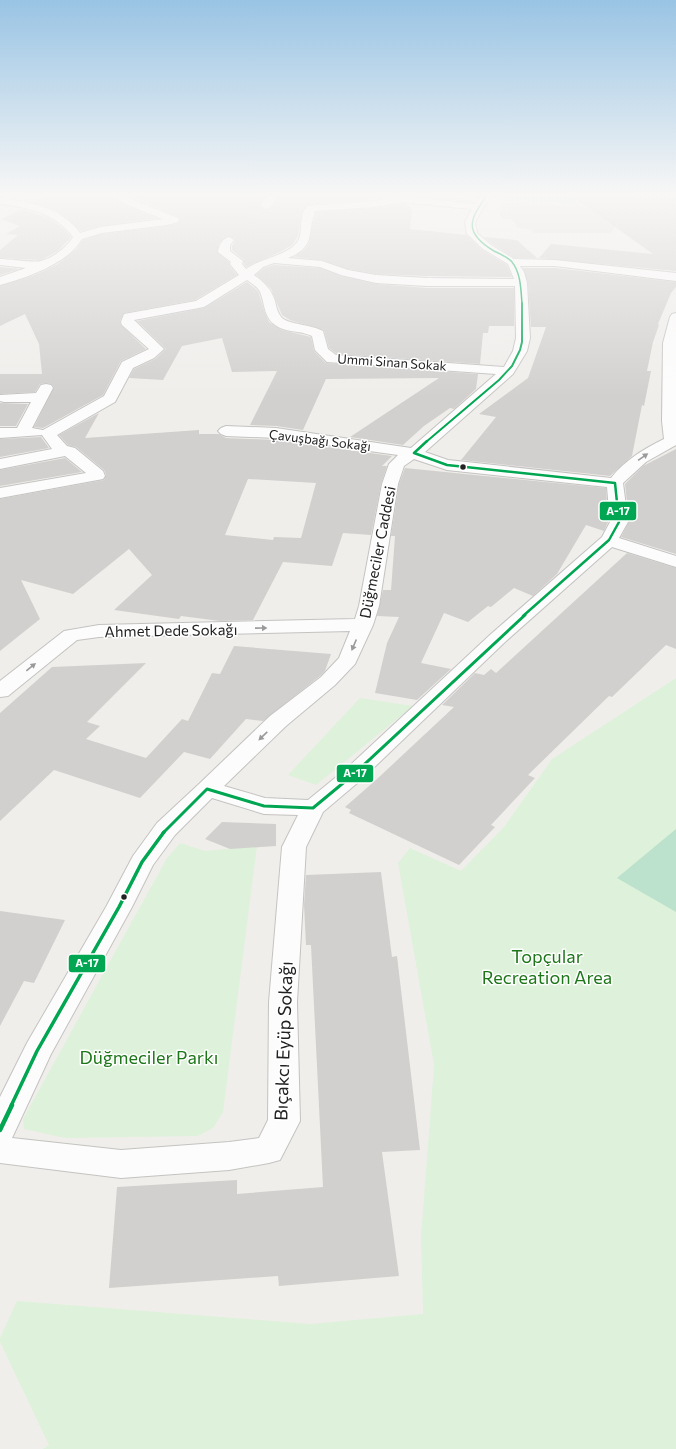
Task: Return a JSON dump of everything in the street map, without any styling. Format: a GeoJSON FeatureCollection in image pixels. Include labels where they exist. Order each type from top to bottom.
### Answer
{"type":"FeatureCollection","features":[{"type":"Feature","properties":{"kind":"street"},"geometry":{"type":"LineString","coordinates":[[0,262],[40,266]]}},
{"type":"Feature","properties":{"kind":"street"},"geometry":{"type":"LineString","coordinates":[[0,282],[47,262]]}},
{"type":"Feature","properties":{"kind":"street"},"geometry":{"type":"LineString","coordinates":[[237,262],[236,264],[241,272],[248,274]]}},
{"type":"Feature","properties":{"kind":"street"},"geometry":{"type":"LineString","coordinates":[[0,433],[48,433],[110,399],[127,366],[149,355],[157,348],[127,322],[128,317],[200,304],[215,296],[259,265],[269,262]]}},
{"type":"Feature","properties":{"kind":"street"},"geometry":{"type":"LineString","coordinates":[[293,262],[322,264],[345,273],[376,279],[427,282],[521,283]]}},
{"type":"Feature","properties":{"kind":"street"},"geometry":{"type":"LineString","coordinates":[[512,262],[555,263],[676,277]]}},
{"type":"Feature","properties":{"kind":"street","name":"Düğmeciler Caddesi"},"geometry":{"type":"LineString","coordinates":[[0,1130],[37,1051],[119,907],[142,862],[166,829],[278,721],[328,681],[348,660],[363,625],[369,606],[390,484],[397,464],[404,457],[414,453],[508,370],[520,351],[522,338],[521,283],[518,272],[512,262]]}},
{"type":"Feature","properties":{"kind":"street","name":"Ummi Sinan Sokak"},"geometry":{"type":"LineString","coordinates":[[248,274],[264,290],[277,320],[282,324],[311,330],[318,334],[322,350],[332,359],[508,370]]}},
{"type":"Feature","properties":{"kind":"street"},"geometry":{"type":"LineString","coordinates":[[615,483],[634,463],[652,450],[674,442],[670,421],[670,343],[676,317]]}},
{"type":"Feature","properties":{"kind":"street"},"geometry":{"type":"LineString","coordinates":[[4,398],[43,392],[22,432]]}},
{"type":"Feature","properties":{"kind":"street","name":"Çavuşbağı Sokağı"},"geometry":{"type":"LineString","coordinates":[[226,431],[276,433],[414,453],[447,465],[615,483]]}},
{"type":"Feature","properties":{"kind":"street"},"geometry":{"type":"LineString","coordinates":[[48,433],[52,440],[63,451]]}},
{"type":"Feature","properties":{"kind":"street"},"geometry":{"type":"LineString","coordinates":[[0,464],[69,451],[97,474],[97,476],[0,493]]}},
{"type":"Feature","properties":{"kind":"street","name":"Bıçakcı Eyüp Sokağı"},"geometry":{"type":"LineString","coordinates":[[0,1150],[121,1164],[229,1156],[269,1150],[284,1121],[284,1002],[294,847],[313,808],[354,774],[498,638],[609,540],[619,522],[615,483]]}},
{"type":"Feature","properties":{"kind":"street"},"geometry":{"type":"LineString","coordinates":[[609,540],[676,562]]}},
{"type":"Feature","properties":{"kind":"street","name":"Ahmet Dede Sokağı"},"geometry":{"type":"LineString","coordinates":[[0,692],[71,635],[99,632],[363,625]]}},
{"type":"Feature","properties":{"kind":"street"},"geometry":{"type":"LineString","coordinates":[[207,789],[264,806],[313,808]]}},
{"type":"Feature","properties":{"kind":"green space","name":"Topçular Recreation Area"},"geometry":{"type":"Polygon","coordinates":[[[676,678],[676,1449],[43,1449],[49,1445],[0,1342],[0,1338],[17,1301],[310,1324],[423,1314],[421,1237],[434,1065],[398,863],[410,848],[461,871],[504,827],[552,759],[676,678]]]}},
{"type":"Feature","properties":{"kind":"green space"},"geometry":{"type":"Polygon","coordinates":[[[360,698],[413,706],[316,785],[288,775],[360,698]]]}},
{"type":"Feature","properties":{"kind":"green space"},"geometry":{"type":"Polygon","coordinates":[[[676,829],[676,912],[617,878],[676,829]]]}},
{"type":"Feature","properties":{"kind":"green space","name":"Düğmeciler Parkı"},"geometry":{"type":"Polygon","coordinates":[[[180,843],[205,851],[257,846],[223,1112],[213,1128],[198,1136],[65,1138],[24,1129],[23,1119],[167,858],[180,843]]]}},
{"type":"Feature","properties":{"kind":"building"},"geometry":{"type":"Polygon","coordinates":[[[61,262],[229,262],[229,265],[237,275],[195,300],[124,313],[120,321],[121,325],[146,349],[121,361],[103,395],[43,428],[34,427],[54,387],[51,384],[46,383],[40,384],[35,392],[0,394],[0,374],[42,374],[39,344],[25,314],[0,326],[0,286],[35,275],[61,262]]]}},
{"type":"Feature","properties":{"kind":"building"},"geometry":{"type":"Polygon","coordinates":[[[244,262],[258,262],[246,267],[244,262]]]}},
{"type":"Feature","properties":{"kind":"building"},"geometry":{"type":"Polygon","coordinates":[[[327,262],[501,262],[507,265],[512,277],[376,274],[348,269],[327,262]]]}},
{"type":"Feature","properties":{"kind":"building"},"geometry":{"type":"Polygon","coordinates":[[[577,262],[676,262],[676,271],[577,262]]]}},
{"type":"Feature","properties":{"kind":"building"},"geometry":{"type":"Polygon","coordinates":[[[274,265],[320,268],[341,276],[376,284],[427,288],[514,288],[514,326],[489,326],[488,333],[483,333],[480,364],[337,354],[329,348],[324,330],[290,320],[282,315],[271,289],[256,275],[264,268],[274,265]]]}},
{"type":"Feature","properties":{"kind":"building"},"geometry":{"type":"Polygon","coordinates":[[[0,267],[19,269],[0,275],[0,267]]]}},
{"type":"Feature","properties":{"kind":"building"},"geometry":{"type":"Polygon","coordinates":[[[523,268],[555,268],[676,282],[676,287],[671,293],[658,324],[659,325],[653,342],[647,371],[651,371],[644,406],[642,405],[632,456],[610,476],[461,460],[496,417],[479,414],[528,378],[546,327],[531,327],[528,283],[523,268]]]}},
{"type":"Feature","properties":{"kind":"building"},"geometry":{"type":"Polygon","coordinates":[[[247,282],[258,291],[269,322],[282,330],[311,337],[314,351],[326,363],[478,374],[476,389],[454,409],[450,408],[424,426],[403,445],[350,437],[439,378],[326,379],[303,430],[276,426],[250,425],[277,371],[232,372],[222,338],[182,346],[163,380],[129,378],[134,369],[155,359],[166,349],[137,321],[204,308],[247,282]]]}},
{"type":"Feature","properties":{"kind":"building"},"geometry":{"type":"Polygon","coordinates":[[[0,403],[28,404],[16,426],[0,426],[0,403]]]}},
{"type":"Feature","properties":{"kind":"building"},"geometry":{"type":"Polygon","coordinates":[[[99,413],[85,438],[199,430],[199,434],[219,434],[226,438],[276,440],[392,456],[382,466],[387,466],[381,484],[371,535],[343,533],[332,566],[283,562],[253,620],[220,621],[181,616],[179,619],[114,610],[152,575],[129,549],[73,594],[21,580],[40,619],[0,651],[0,499],[104,480],[106,475],[104,470],[76,447],[68,445],[59,435],[99,413]],[[248,479],[225,535],[273,540],[274,537],[301,538],[316,483],[248,479]]]}},
{"type":"Feature","properties":{"kind":"building"},"geometry":{"type":"Polygon","coordinates":[[[41,437],[49,448],[0,457],[0,439],[41,437]]]}},
{"type":"Feature","properties":{"kind":"building"},"geometry":{"type":"Polygon","coordinates":[[[676,449],[676,554],[621,537],[629,522],[625,484],[643,466],[676,449]]]}},
{"type":"Feature","properties":{"kind":"building"},"geometry":{"type":"Polygon","coordinates":[[[65,458],[82,472],[0,486],[0,470],[65,458]]]}},
{"type":"Feature","properties":{"kind":"building"},"geometry":{"type":"Polygon","coordinates":[[[405,468],[606,488],[608,522],[604,531],[586,525],[557,574],[533,596],[514,588],[491,607],[488,606],[468,622],[444,613],[421,663],[451,669],[417,700],[375,693],[387,643],[399,617],[377,616],[383,590],[391,590],[395,536],[391,536],[399,484],[405,468]]]}},
{"type":"Feature","properties":{"kind":"building"},"geometry":{"type":"Polygon","coordinates":[[[627,553],[676,568],[676,649],[666,645],[612,697],[609,696],[528,775],[535,778],[491,825],[495,827],[459,865],[349,813],[351,810],[345,807],[454,707],[442,705],[475,673],[484,675],[491,669],[496,673],[627,553]]]}},
{"type":"Feature","properties":{"kind":"building"},"geometry":{"type":"Polygon","coordinates":[[[234,646],[331,654],[325,671],[320,676],[263,721],[246,719],[210,759],[184,752],[140,798],[54,770],[0,821],[0,713],[52,667],[146,663],[87,722],[100,726],[86,739],[146,758],[182,719],[188,721],[212,673],[220,674],[234,646]]]}},
{"type":"Feature","properties":{"kind":"building"},"geometry":{"type":"Polygon","coordinates":[[[222,822],[276,824],[276,846],[230,849],[205,839],[222,822]]]}},
{"type":"Feature","properties":{"kind":"building"},"geometry":{"type":"Polygon","coordinates":[[[381,872],[392,957],[397,956],[420,1150],[382,1152],[399,1276],[279,1286],[278,1276],[109,1288],[117,1187],[237,1180],[237,1194],[323,1187],[311,945],[306,945],[304,905],[306,875],[381,872]]]}},
{"type":"Feature","properties":{"kind":"building"},"geometry":{"type":"Polygon","coordinates":[[[0,911],[65,920],[34,983],[24,981],[0,1026],[0,911]]]}},
{"type":"Feature","properties":{"kind":"transit line","name":"A-17"},"geometry":{"type":"LineString","coordinates":[[0,1130],[37,1051],[119,907],[142,862],[166,829],[207,789],[264,806],[313,808],[354,774],[498,638],[609,540],[619,522],[615,483],[447,465],[414,453],[499,380],[512,366],[520,350],[522,342],[523,318],[519,278],[516,268],[512,262]]}}]}
